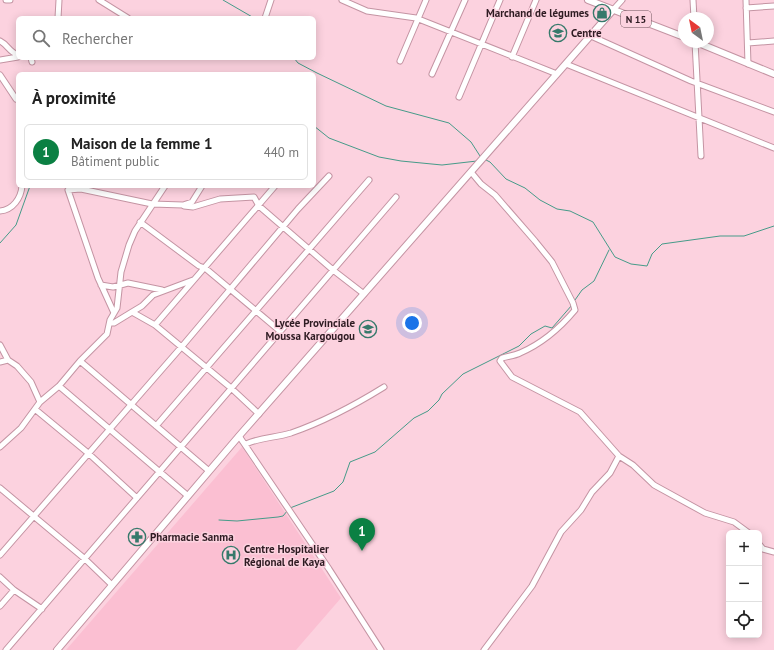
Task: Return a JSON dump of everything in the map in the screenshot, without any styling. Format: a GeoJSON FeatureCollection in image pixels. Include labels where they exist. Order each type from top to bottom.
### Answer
{"type":"FeatureCollection","features":[{"type":"Feature","properties":{"kind":"main road","name":"N 15"},"geometry":{"type":"LineString","coordinates":[[588,0],[599,2],[613,10],[678,35]]}},
{"type":"Feature","properties":{"kind":"main road"},"geometry":{"type":"LineString","coordinates":[[57,650],[239,436],[613,10]]}},
{"type":"Feature","properties":{"kind":"main road"},"geometry":{"type":"LineString","coordinates":[[710,48],[774,74]]}},
{"type":"Feature","properties":{"kind":"street"},"geometry":{"type":"LineString","coordinates":[[58,16],[59,0]]}},
{"type":"Feature","properties":{"kind":"street"},"geometry":{"type":"LineString","coordinates":[[99,0],[125,16]]}},
{"type":"Feature","properties":{"kind":"street"},"geometry":{"type":"LineString","coordinates":[[266,16],[271,0]]}},
{"type":"Feature","properties":{"kind":"street"},"geometry":{"type":"LineString","coordinates":[[342,0],[367,10],[418,19],[558,74]]}},
{"type":"Feature","properties":{"kind":"street"},"geometry":{"type":"LineString","coordinates":[[400,61],[426,0]]}},
{"type":"Feature","properties":{"kind":"street"},"geometry":{"type":"LineString","coordinates":[[432,74],[465,0]]}},
{"type":"Feature","properties":{"kind":"street"},"geometry":{"type":"LineString","coordinates":[[459,97],[500,0]]}},
{"type":"Feature","properties":{"kind":"street"},"geometry":{"type":"LineString","coordinates":[[512,57],[536,0]]}},
{"type":"Feature","properties":{"kind":"street"},"geometry":{"type":"LineString","coordinates":[[613,10],[622,0]]}},
{"type":"Feature","properties":{"kind":"street"},"geometry":{"type":"LineString","coordinates":[[693,0],[694,12]]}},
{"type":"Feature","properties":{"kind":"street"},"geometry":{"type":"LineString","coordinates":[[746,0],[748,64]]}},
{"type":"Feature","properties":{"kind":"street"},"geometry":{"type":"LineString","coordinates":[[746,8],[774,6]]}},
{"type":"Feature","properties":{"kind":"street"},"geometry":{"type":"LineString","coordinates":[[590,36],[697,83],[774,112]]}},
{"type":"Feature","properties":{"kind":"street"},"geometry":{"type":"LineString","coordinates":[[0,41],[4,43],[10,52],[16,55]]}},
{"type":"Feature","properties":{"kind":"street"},"geometry":{"type":"LineString","coordinates":[[748,44],[774,41]]}},
{"type":"Feature","properties":{"kind":"street"},"geometry":{"type":"LineString","coordinates":[[696,48],[701,156]]}},
{"type":"Feature","properties":{"kind":"street"},"geometry":{"type":"LineString","coordinates":[[0,60],[16,56]]}},
{"type":"Feature","properties":{"kind":"street"},"geometry":{"type":"LineString","coordinates":[[566,64],[774,148]]}},
{"type":"Feature","properties":{"kind":"street"},"geometry":{"type":"LineString","coordinates":[[0,75],[16,99]]}},
{"type":"Feature","properties":{"kind":"street"},"geometry":{"type":"LineString","coordinates":[[471,172],[495,195],[552,262],[573,303],[574,310],[555,330],[532,347],[518,354],[502,358],[500,361],[502,365],[512,377],[580,412],[619,456],[633,465],[660,488],[672,493],[705,513],[734,522],[745,530]]}},
{"type":"Feature","properties":{"kind":"street"},"geometry":{"type":"LineString","coordinates":[[0,555],[181,347],[229,288],[329,176]]}},
{"type":"Feature","properties":{"kind":"street"},"geometry":{"type":"LineString","coordinates":[[156,426],[308,248],[369,180]]}},
{"type":"Feature","properties":{"kind":"street"},"geometry":{"type":"LineString","coordinates":[[0,211],[15,204],[21,194],[22,188]]}},
{"type":"Feature","properties":{"kind":"street"},"geometry":{"type":"LineString","coordinates":[[114,313],[101,285],[66,188],[80,189],[152,204],[193,207],[220,199],[247,196],[254,197],[259,206],[333,270],[364,294]]}},
{"type":"Feature","properties":{"kind":"street"},"geometry":{"type":"LineString","coordinates":[[0,447],[21,428],[36,410],[40,402],[59,386],[80,360],[107,334],[114,313],[129,245],[140,222],[164,188]]}},
{"type":"Feature","properties":{"kind":"street"},"geometry":{"type":"LineString","coordinates":[[183,206],[192,202],[201,188]]}},
{"type":"Feature","properties":{"kind":"street"},"geometry":{"type":"LineString","coordinates":[[155,325],[273,188]]}},
{"type":"Feature","properties":{"kind":"street"},"geometry":{"type":"LineString","coordinates":[[6,650],[396,197]]}},
{"type":"Feature","properties":{"kind":"street"},"geometry":{"type":"LineString","coordinates":[[140,222],[199,266],[205,268],[280,331]]}},
{"type":"Feature","properties":{"kind":"street"},"geometry":{"type":"LineString","coordinates":[[110,323],[114,323],[142,306],[153,295],[196,279]]}},
{"type":"Feature","properties":{"kind":"street"},"geometry":{"type":"LineString","coordinates":[[101,285],[113,287],[128,283],[163,290]]}},
{"type":"Feature","properties":{"kind":"street"},"geometry":{"type":"LineString","coordinates":[[132,312],[155,325],[231,388],[259,414]]}},
{"type":"Feature","properties":{"kind":"street"},"geometry":{"type":"LineString","coordinates":[[0,345],[8,360],[17,366],[31,382],[40,402]]}},
{"type":"Feature","properties":{"kind":"street"},"geometry":{"type":"LineString","coordinates":[[0,362],[8,360]]}},
{"type":"Feature","properties":{"kind":"street"},"geometry":{"type":"LineString","coordinates":[[80,360],[210,471]]}},
{"type":"Feature","properties":{"kind":"street"},"geometry":{"type":"LineString","coordinates":[[59,386],[188,496]]}},
{"type":"Feature","properties":{"kind":"street"},"geometry":{"type":"LineString","coordinates":[[246,444],[257,439],[290,433],[358,403],[384,387]]}},
{"type":"Feature","properties":{"kind":"street"},"geometry":{"type":"LineString","coordinates":[[36,410],[88,453],[137,498]]}},
{"type":"Feature","properties":{"kind":"street"},"geometry":{"type":"LineString","coordinates":[[239,436],[246,444],[288,510],[329,569],[381,650]]}},
{"type":"Feature","properties":{"kind":"street"},"geometry":{"type":"LineString","coordinates":[[484,650],[532,586],[561,532],[581,510],[592,492],[610,473],[619,456]]}},
{"type":"Feature","properties":{"kind":"street"},"geometry":{"type":"LineString","coordinates":[[0,488],[85,559],[112,585]]}},
{"type":"Feature","properties":{"kind":"street"},"geometry":{"type":"LineString","coordinates":[[762,548],[774,552]]}},
{"type":"Feature","properties":{"kind":"street"},"geometry":{"type":"LineString","coordinates":[[0,577],[14,590],[42,610]]}},
{"type":"Feature","properties":{"kind":"street"},"geometry":{"type":"LineString","coordinates":[[0,606],[14,590]]}},
{"type":"Feature","properties":{"kind":"shaded area","name":"Centre Hospitalier Régional de Kaya"},"geometry":{"type":"Polygon","coordinates":[[[242,447],[341,598],[296,650],[66,650],[242,447]]]}},
{"type":"Feature","properties":{"kind":"waterway"},"geometry":{"type":"LineString","coordinates":[[223,0],[251,16]]}},
{"type":"Feature","properties":{"kind":"waterway"},"geometry":{"type":"LineString","coordinates":[[296,60],[298,63],[315,72]]}},
{"type":"Feature","properties":{"kind":"waterway"},"geometry":{"type":"LineString","coordinates":[[316,72],[386,106],[449,123],[471,142],[480,156]]}},
{"type":"Feature","properties":{"kind":"waterway"},"geometry":{"type":"LineString","coordinates":[[316,128],[329,138],[379,157],[442,165],[477,161]]}},
{"type":"Feature","properties":{"kind":"waterway"},"geometry":{"type":"LineString","coordinates":[[486,160],[490,162],[506,179],[525,188],[540,200],[557,209],[570,211],[593,222],[615,257],[631,264],[647,266],[652,254],[662,244],[720,236],[744,236],[774,226]]}},
{"type":"Feature","properties":{"kind":"waterway"},"geometry":{"type":"LineString","coordinates":[[0,243],[16,225],[29,188]]}},
{"type":"Feature","properties":{"kind":"waterway"},"geometry":{"type":"LineString","coordinates":[[575,300],[582,290],[594,281],[609,250]]}},
{"type":"Feature","properties":{"kind":"waterway"},"geometry":{"type":"LineString","coordinates":[[290,508],[334,491],[343,482],[350,462],[375,452],[414,418],[428,411],[439,400],[442,394],[463,374],[519,346],[531,334],[545,326],[552,328],[572,305]]}},
{"type":"Feature","properties":{"kind":"waterway"},"geometry":{"type":"LineString","coordinates":[[219,520],[237,521],[278,517],[283,516],[288,510]]}},
{"type":"Feature","properties":{"kind":"place","name":"Marchand de légumes"},"geometry":{"type":"Point","coordinates":[602,13]}},
{"type":"Feature","properties":{"kind":"place","name":"Centre"},"geometry":{"type":"Point","coordinates":[558,33]}},
{"type":"Feature","properties":{"kind":"place","name":"Lycée Provinciale Moussa Kargougou"},"geometry":{"type":"Point","coordinates":[368,329]}},
{"type":"Feature","properties":{"kind":"place","name":"Pharmacie Sanma"},"geometry":{"type":"Point","coordinates":[137,537]}},
{"type":"Feature","properties":{"kind":"place","name":"Maison de la femme 1"},"geometry":{"type":"Point","coordinates":[362,551]}},
{"type":"Feature","properties":{"kind":"place","name":"Centre Hospitalier Régional de Kaya"},"geometry":{"type":"Point","coordinates":[231,555]}}]}
